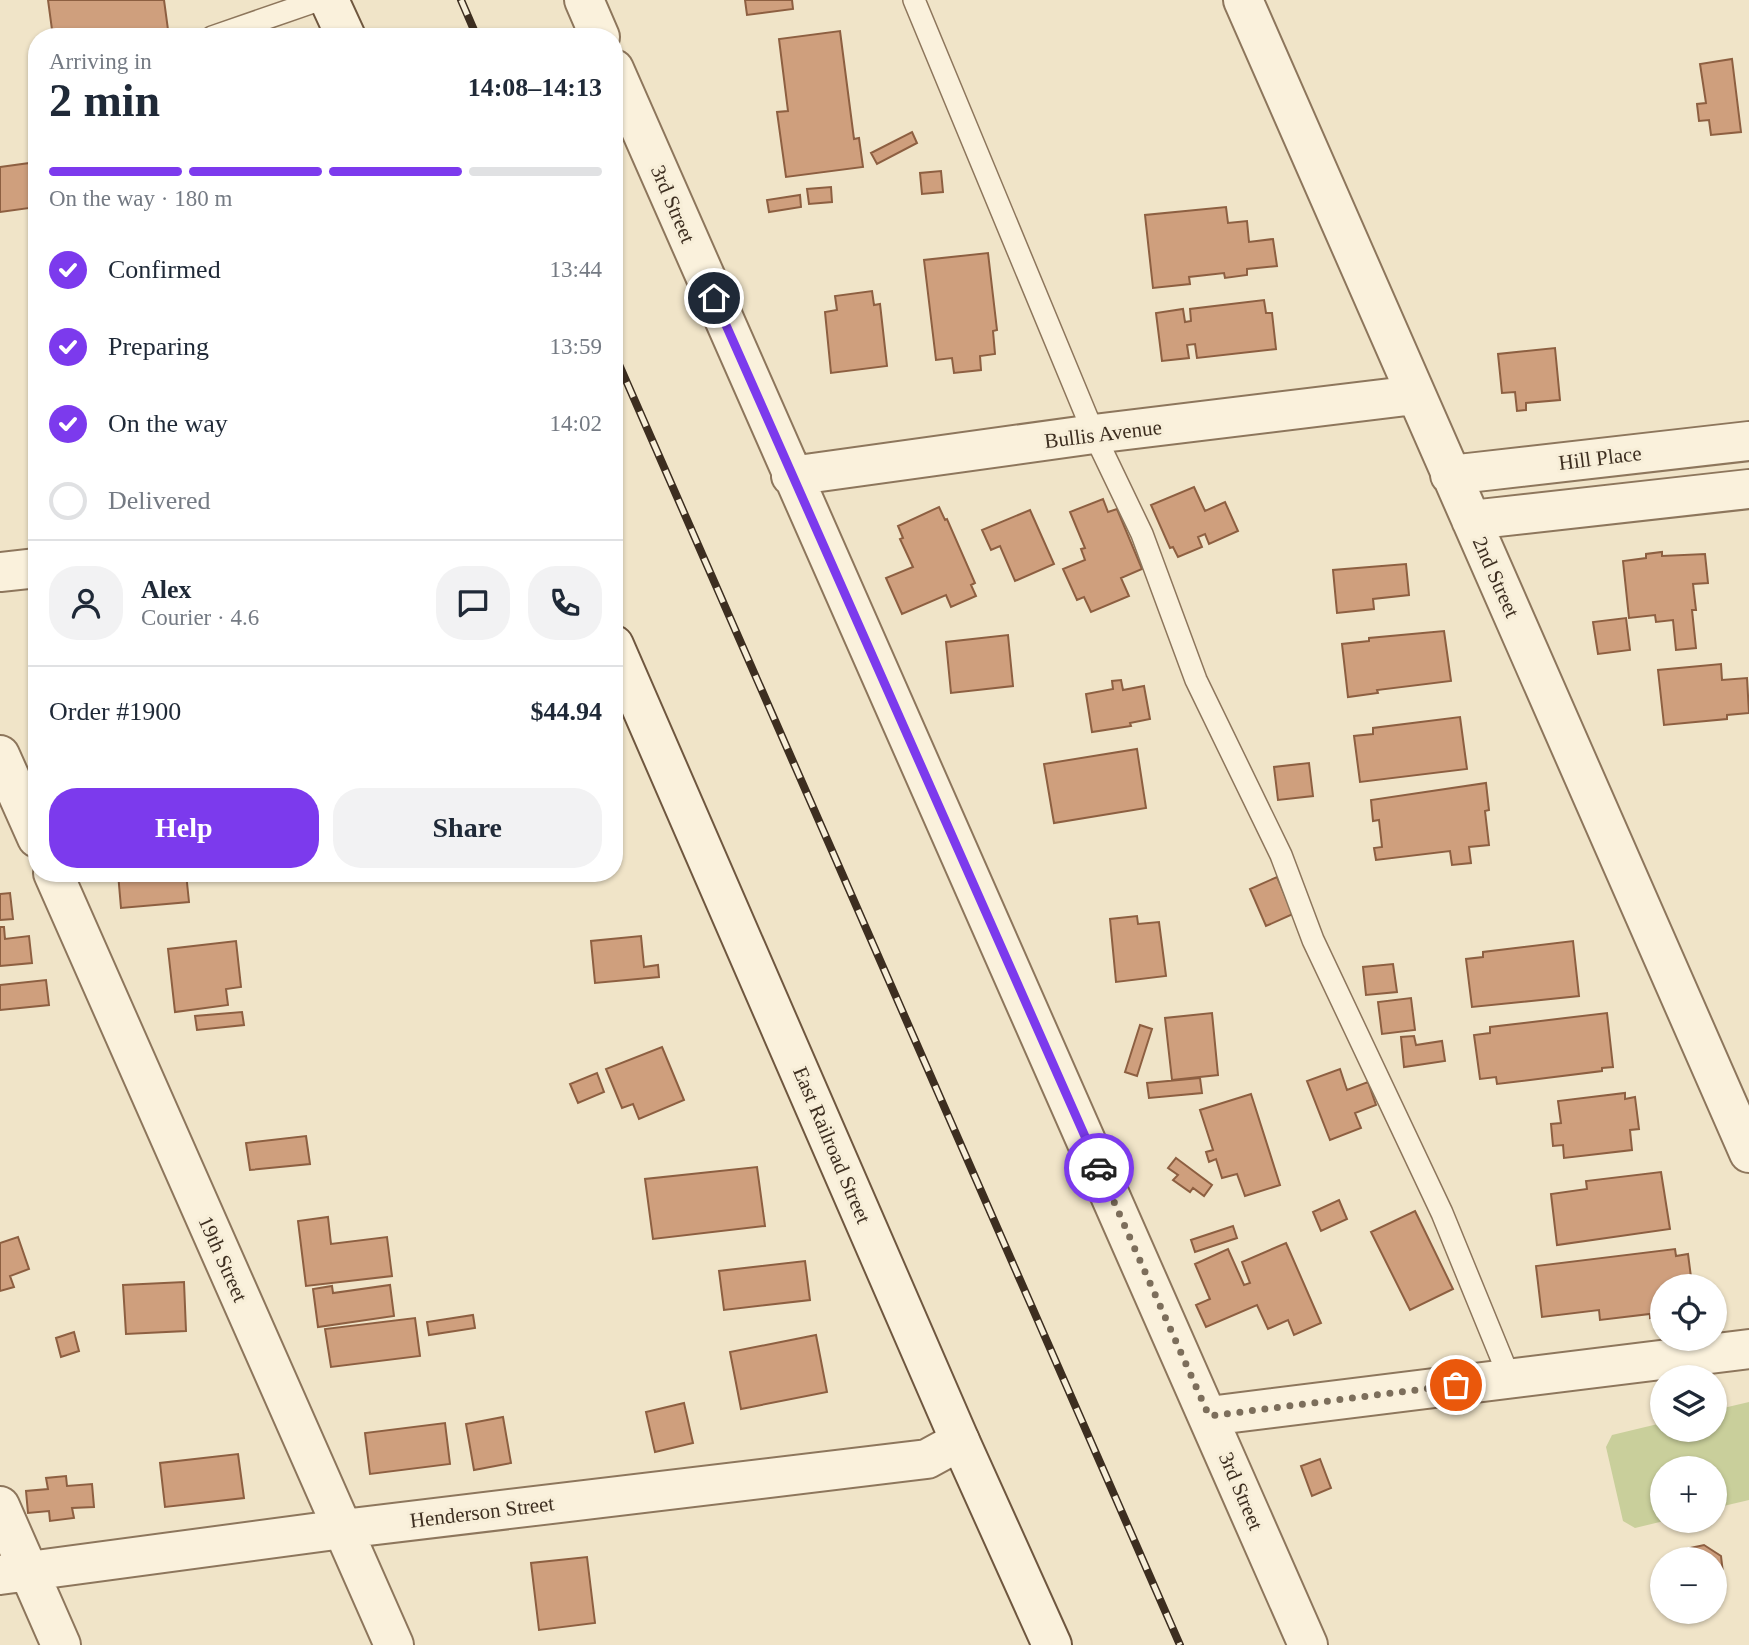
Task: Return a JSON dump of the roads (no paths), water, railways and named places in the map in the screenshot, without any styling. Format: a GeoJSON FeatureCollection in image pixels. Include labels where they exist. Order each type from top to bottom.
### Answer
{"type":"FeatureCollection","features":[{"type":"Feature","properties":{"kind":"street"},"geometry":{"type":"LineString","coordinates":[[330,0],[342,28]]}},
{"type":"Feature","properties":{"kind":"street"},"geometry":{"type":"LineString","coordinates":[[584,0],[596,28]]}},
{"type":"Feature","properties":{"kind":"street","name":"2nd Street"},"geometry":{"type":"LineString","coordinates":[[1243,0],[1749,1153]]}},
{"type":"Feature","properties":{"kind":"street","name":"3rd Street"},"geometry":{"type":"LineString","coordinates":[[623,90],[1308,1645]]}},
{"type":"Feature","properties":{"kind":"street","name":"Bullis Avenue"},"geometry":{"type":"LineString","coordinates":[[791,476],[1094,434],[1415,396]]}},
{"type":"Feature","properties":{"kind":"street","name":"Hill Place"},"geometry":{"type":"LineString","coordinates":[[1450,475],[1749,441]]}},
{"type":"Feature","properties":{"kind":"street"},"geometry":{"type":"LineString","coordinates":[[1471,520],[1749,489]]}},
{"type":"Feature","properties":{"kind":"street"},"geometry":{"type":"LineString","coordinates":[[0,572],[28,569]]}},
{"type":"Feature","properties":{"kind":"street","name":"East Railroad Street"},"geometry":{"type":"LineString","coordinates":[[623,666],[960,1441],[1052,1645]]}},
{"type":"Feature","properties":{"kind":"street"},"geometry":{"type":"LineString","coordinates":[[0,755],[28,818]]}},
{"type":"Feature","properties":{"kind":"street","name":"19th Street"},"geometry":{"type":"LineString","coordinates":[[56,882],[394,1645]]}},
{"type":"Feature","properties":{"kind":"street"},"geometry":{"type":"LineString","coordinates":[[1209,1416],[1749,1349]]}},
{"type":"Feature","properties":{"kind":"street","name":"Henderson Street"},"geometry":{"type":"LineString","coordinates":[[15,1574],[343,1529],[927,1459],[960,1441]]}},
{"type":"Feature","properties":{"kind":"street"},"geometry":{"type":"LineString","coordinates":[[0,1506],[15,1574],[61,1645]]}},
{"type":"Feature","properties":{"kind":"lane"},"geometry":{"type":"LineString","coordinates":[[238,28],[319,0]]}},
{"type":"Feature","properties":{"kind":"lane"},"geometry":{"type":"LineString","coordinates":[[914,0],[1094,434],[1142,534],[1196,680],[1280,855],[1313,940],[1442,1213],[1510,1379]]}},
{"type":"Feature","properties":{"kind":"railway"},"geometry":{"type":"LineString","coordinates":[[461,0],[473,28]]}},
{"type":"Feature","properties":{"kind":"railway"},"geometry":{"type":"LineString","coordinates":[[623,374],[1180,1645]]}}]}
